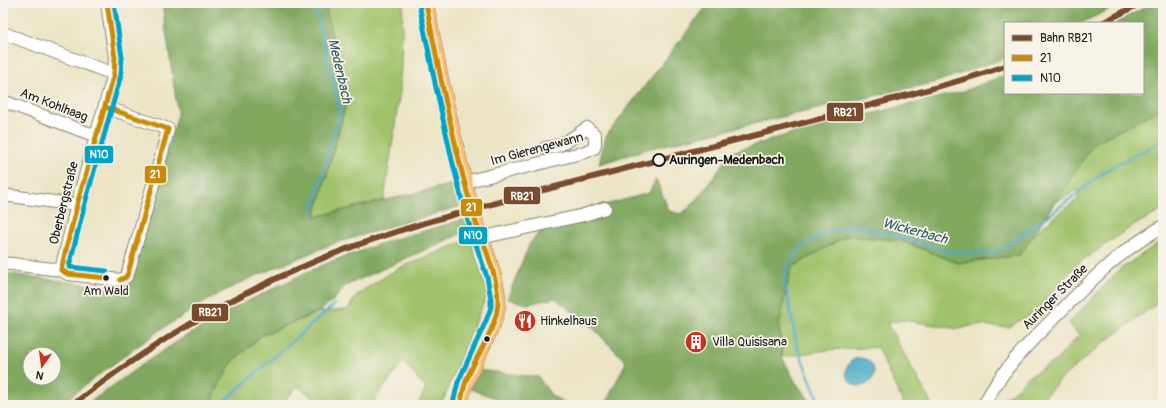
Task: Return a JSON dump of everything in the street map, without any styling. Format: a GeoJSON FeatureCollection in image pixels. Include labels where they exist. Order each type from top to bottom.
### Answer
{"type":"FeatureCollection","features":[{"type":"Feature","properties":{"kind":"main road"},"geometry":{"type":"LineString","coordinates":[[426,3],[440,74],[465,182],[480,238],[493,273],[498,296],[498,306],[493,324],[465,384],[460,405]]}},
{"type":"Feature","properties":{"kind":"street","name":"Oberbergstraße"},"geometry":{"type":"LineString","coordinates":[[61,270],[77,205],[114,74],[115,58],[106,3]]}},
{"type":"Feature","properties":{"kind":"street"},"geometry":{"type":"LineString","coordinates":[[3,33],[114,74]]}},
{"type":"Feature","properties":{"kind":"street","name":"Am Kohlhaag"},"geometry":{"type":"LineString","coordinates":[[3,101],[96,136]]}},
{"type":"Feature","properties":{"kind":"street"},"geometry":{"type":"LineString","coordinates":[[3,263],[61,270],[68,274],[120,280],[126,277],[168,129],[104,107]]}},
{"type":"Feature","properties":{"kind":"street","name":"Im Gierengewann"},"geometry":{"type":"LineString","coordinates":[[465,182],[585,152],[594,148],[595,135],[584,126],[562,145],[545,148]]}},
{"type":"Feature","properties":{"kind":"street"},"geometry":{"type":"LineString","coordinates":[[3,195],[77,205]]}},
{"type":"Feature","properties":{"kind":"street"},"geometry":{"type":"LineString","coordinates":[[480,238],[584,215],[605,208]]}},
{"type":"Feature","properties":{"kind":"street","name":"Auringer Straße"},"geometry":{"type":"LineString","coordinates":[[984,405],[998,380],[1026,346],[1104,269],[1123,253],[1163,226]]}},
{"type":"Feature","properties":{"kind":"green space"},"geometry":{"type":"Polygon","coordinates":[[[162,3],[325,3],[346,104],[315,217],[457,183],[461,206],[332,244],[253,277],[218,294],[160,330],[60,405],[3,405],[3,273],[127,290],[178,114],[162,3]]]}},
{"type":"Feature","properties":{"kind":"green space"},"geometry":{"type":"Polygon","coordinates":[[[325,3],[403,3],[400,90],[384,200],[315,217],[346,104],[325,3]]]}},
{"type":"Feature","properties":{"kind":"green space"},"geometry":{"type":"Polygon","coordinates":[[[709,3],[1123,3],[1083,22],[1004,22],[1004,58],[933,83],[651,148],[599,164],[606,136],[709,3]]]}},
{"type":"Feature","properties":{"kind":"green space"},"geometry":{"type":"Polygon","coordinates":[[[1154,3],[1163,3],[1163,108],[1094,143],[1020,255],[958,263],[899,240],[846,236],[791,268],[779,324],[782,357],[795,381],[813,405],[605,405],[626,362],[593,328],[555,298],[528,304],[507,299],[530,243],[550,220],[649,193],[656,179],[669,211],[680,214],[689,208],[732,152],[793,133],[961,92],[1004,75],[1004,94],[1144,94],[1144,22],[1116,22],[1154,3]]]}},
{"type":"Feature","properties":{"kind":"green space"},"geometry":{"type":"Polygon","coordinates":[[[1163,108],[1163,210],[1134,225],[1077,264],[1035,312],[1008,327],[974,325],[959,329],[904,320],[887,323],[932,405],[904,405],[877,347],[827,350],[782,357],[779,324],[791,268],[846,236],[899,240],[958,263],[1020,255],[1032,235],[1079,198],[1077,190],[1053,204],[1094,143],[1163,108]]]}},
{"type":"Feature","properties":{"kind":"green space"},"geometry":{"type":"Polygon","coordinates":[[[465,219],[469,230],[345,286],[333,301],[318,312],[262,335],[232,362],[217,389],[211,405],[86,405],[143,364],[189,334],[226,312],[307,272],[337,259],[385,242],[465,219]]]}},
{"type":"Feature","properties":{"kind":"green space"},"geometry":{"type":"Polygon","coordinates":[[[470,239],[488,295],[441,405],[418,405],[426,388],[403,362],[371,405],[324,405],[297,386],[281,405],[211,405],[217,389],[232,362],[262,335],[318,312],[347,310],[359,293],[397,269],[470,239]]]}},
{"type":"Feature","properties":{"kind":"green space"},"geometry":{"type":"Polygon","coordinates":[[[1163,240],[1163,299],[1105,342],[1064,376],[1036,405],[993,405],[994,403],[1010,395],[1028,377],[1057,360],[1079,335],[1069,323],[1119,270],[1163,240]]]}},
{"type":"Feature","properties":{"kind":"green space"},"geometry":{"type":"Polygon","coordinates":[[[477,370],[538,377],[552,396],[570,405],[515,405],[470,389],[477,370]]]}},
{"type":"Feature","properties":{"kind":"water"},"geometry":{"type":"Polygon","coordinates":[[[860,358],[870,362],[874,372],[870,382],[860,386],[850,382],[846,372],[850,362],[860,358]]]}},
{"type":"Feature","properties":{"kind":"waterway","name":"Medenbach"},"geometry":{"type":"LineString","coordinates":[[312,212],[340,111],[317,15],[318,3]]}},
{"type":"Feature","properties":{"kind":"waterway","name":"Wickerbach"},"geometry":{"type":"LineString","coordinates":[[820,405],[797,346],[784,278],[788,265],[800,248],[823,233],[857,225],[942,250],[971,254],[997,252],[1048,216],[1111,167],[1163,141]]}},
{"type":"Feature","properties":{"kind":"waterway","name":"Medenbach"},"geometry":{"type":"LineString","coordinates":[[222,405],[223,402],[335,304]]}},
{"type":"Feature","properties":{"kind":"rail line","name":"RB21"},"geometry":{"type":"LineString","coordinates":[[1104,22],[1141,3]]}},
{"type":"Feature","properties":{"kind":"rail line","name":"RB21"},"geometry":{"type":"LineString","coordinates":[[72,405],[156,345],[215,309],[277,278],[333,254],[383,236],[459,213],[875,104],[955,82],[1004,66]]}},
{"type":"Feature","properties":{"kind":"transit line","name":"21"},"geometry":{"type":"LineString","coordinates":[[106,278],[68,274],[61,270],[77,205],[114,74],[115,58],[107,3]]}},
{"type":"Feature","properties":{"kind":"transit line","name":"N10"},"geometry":{"type":"LineString","coordinates":[[107,271],[69,267],[84,207],[121,75],[122,57],[114,3]]}},
{"type":"Feature","properties":{"kind":"transit line","name":"21"},"geometry":{"type":"LineString","coordinates":[[426,3],[441,81],[459,159],[472,210],[492,269],[498,303],[494,323],[465,384],[460,405]]}},
{"type":"Feature","properties":{"kind":"transit line","name":"N10"},"geometry":{"type":"LineString","coordinates":[[419,4],[452,160],[465,212],[487,277],[491,299],[491,307],[486,321],[458,382],[453,403]]}},
{"type":"Feature","properties":{"kind":"transit line","name":"21"},"geometry":{"type":"LineString","coordinates":[[105,107],[168,129],[128,273],[126,277],[120,280]]}},
{"type":"Feature","properties":{"kind":"place","name":"Auringen-Medenbach"},"geometry":{"type":"Point","coordinates":[659,160]}},
{"type":"Feature","properties":{"kind":"place","name":"Am Wald"},"geometry":{"type":"Point","coordinates":[106,278]}},
{"type":"Feature","properties":{"kind":"place","name":"Hinkelhaus"},"geometry":{"type":"Point","coordinates":[525,321]}},
{"type":"Feature","properties":{"kind":"place","name":"Villa Quisisana"},"geometry":{"type":"Point","coordinates":[696,342]}}]}
